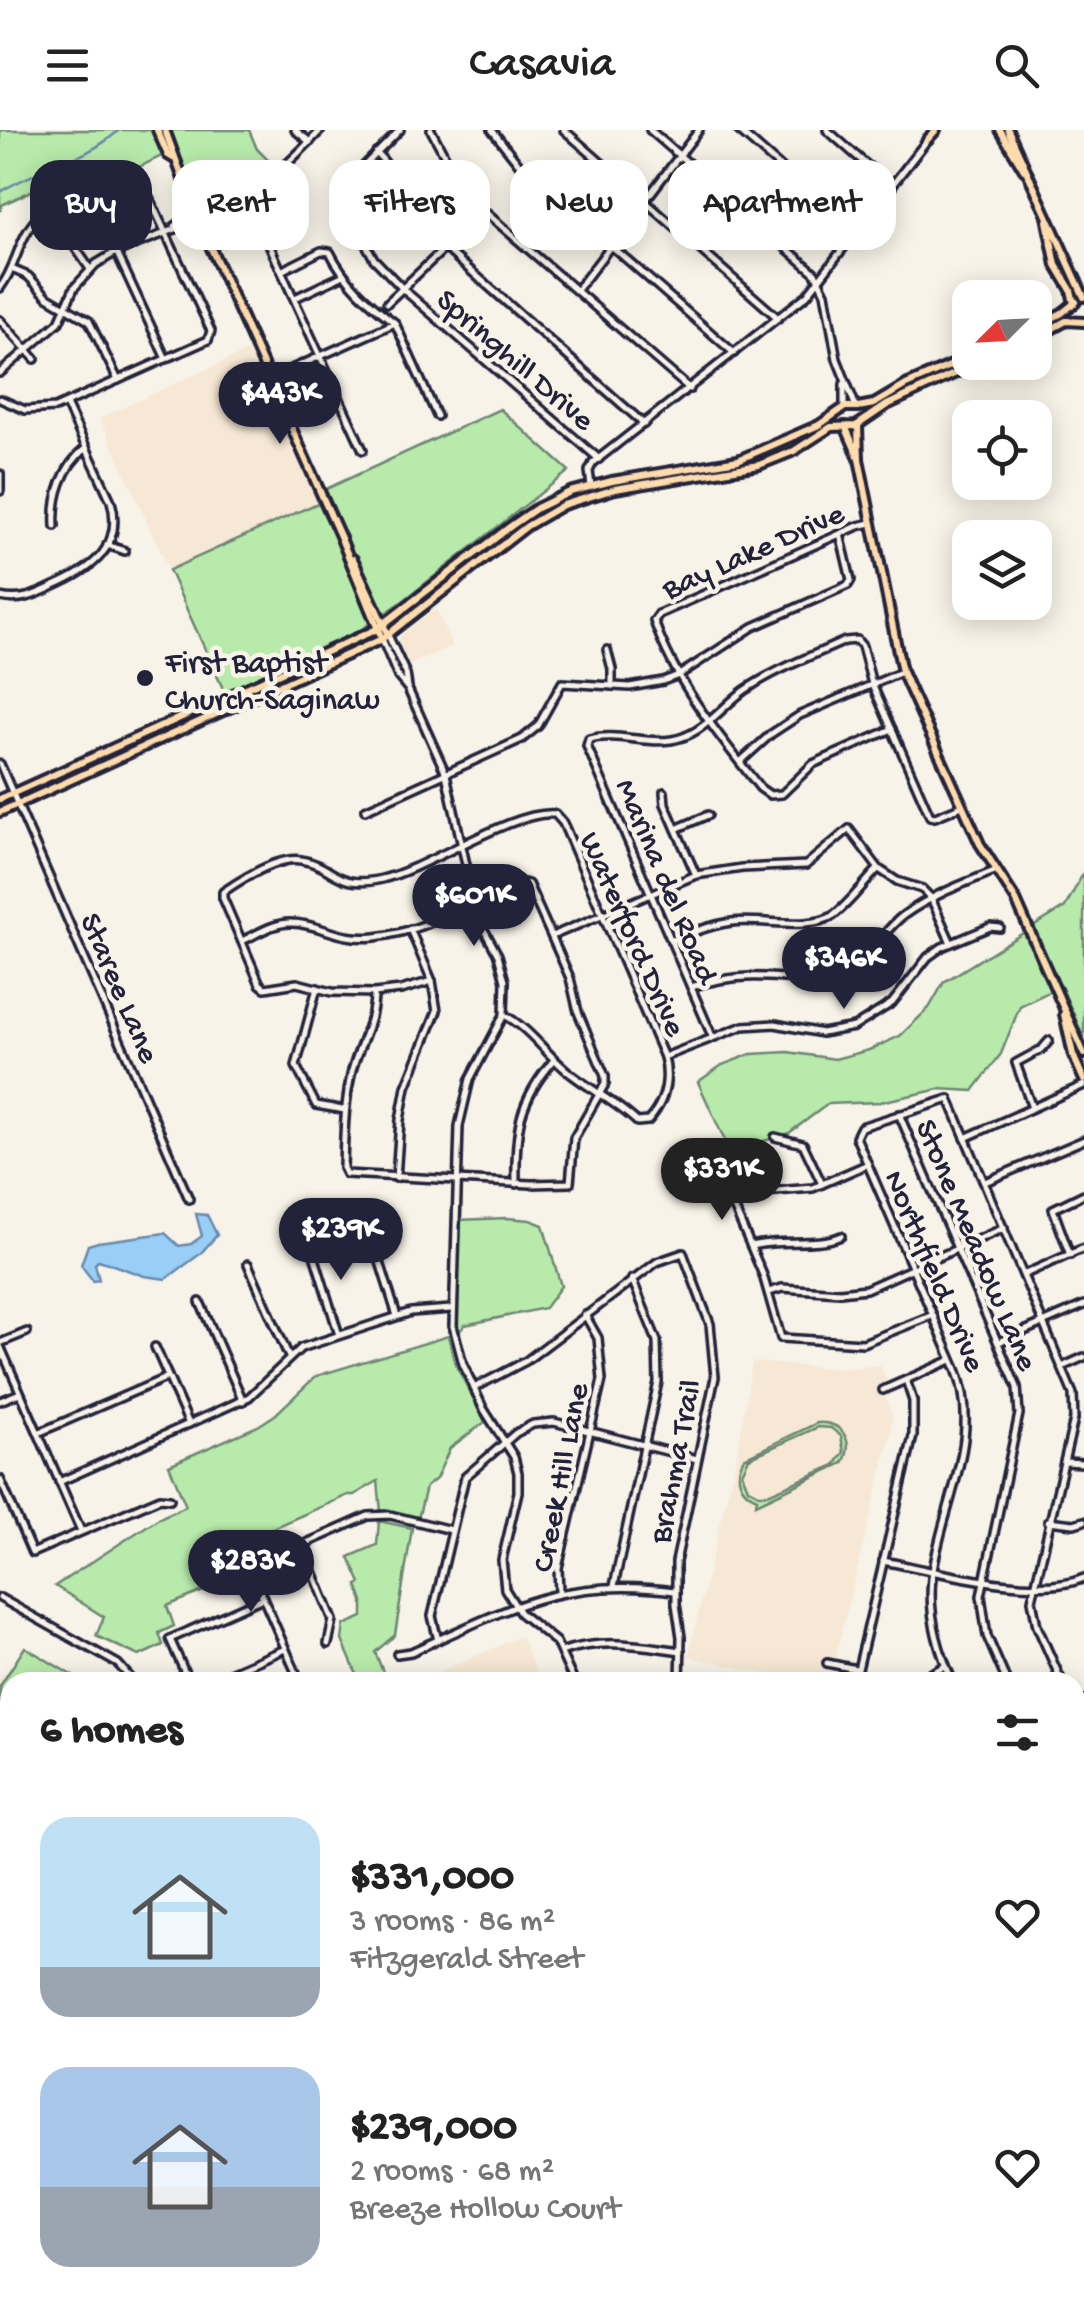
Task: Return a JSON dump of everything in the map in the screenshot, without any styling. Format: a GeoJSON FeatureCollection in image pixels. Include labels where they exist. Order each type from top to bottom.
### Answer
{"type":"FeatureCollection","features":[{"type":"Feature","properties":{"kind":"main road"},"geometry":{"type":"LineString","coordinates":[[157,130],[168,155],[174,159],[175,151],[165,130]]}},
{"type":"Feature","properties":{"kind":"main road"},"geometry":{"type":"LineString","coordinates":[[928,140],[935,130]]}},
{"type":"Feature","properties":{"kind":"main road"},"geometry":{"type":"LineString","coordinates":[[1000,130],[1028,175]]}},
{"type":"Feature","properties":{"kind":"main road"},"geometry":{"type":"LineString","coordinates":[[1008,130],[1084,298],[1052,317]]}},
{"type":"Feature","properties":{"kind":"main road"},"geometry":{"type":"LineString","coordinates":[[1045,210],[1056,264],[1071,290],[1072,312],[1081,321]]}},
{"type":"Feature","properties":{"kind":"main road"},"geometry":{"type":"LineString","coordinates":[[212,250],[385,637]]}},
{"type":"Feature","properties":{"kind":"main road"},"geometry":{"type":"LineString","coordinates":[[1052,329],[1066,321],[1081,321]]}},
{"type":"Feature","properties":{"kind":"main road"},"geometry":{"type":"LineString","coordinates":[[0,799],[381,627],[537,508],[592,490],[732,462],[785,441],[842,410],[874,404],[952,364]]}},
{"type":"Feature","properties":{"kind":"main road"},"geometry":{"type":"LineString","coordinates":[[0,812],[385,637],[548,513],[592,490],[733,471],[782,457],[834,426],[859,423],[887,404],[952,375]]}},
{"type":"Feature","properties":{"kind":"main road"},"geometry":{"type":"LineString","coordinates":[[857,407],[859,459],[902,672],[962,806],[1018,907],[1084,1054]]}},
{"type":"Feature","properties":{"kind":"main road"},"geometry":{"type":"LineString","coordinates":[[842,410],[844,425],[859,459]]}},
{"type":"Feature","properties":{"kind":"main road"},"geometry":{"type":"LineString","coordinates":[[732,462],[733,471]]}},
{"type":"Feature","properties":{"kind":"main road"},"geometry":{"type":"LineString","coordinates":[[340,536],[376,606],[381,627]]}},
{"type":"Feature","properties":{"kind":"main road"},"geometry":{"type":"LineString","coordinates":[[470,558],[477,567]]}},
{"type":"Feature","properties":{"kind":"main road"},"geometry":{"type":"LineString","coordinates":[[376,606],[388,614],[402,613]]}},
{"type":"Feature","properties":{"kind":"main road"},"geometry":{"type":"LineString","coordinates":[[76,765],[80,775]]}},
{"type":"Feature","properties":{"kind":"main road"},"geometry":{"type":"LineString","coordinates":[[1060,1000],[1084,1082]]}},
{"type":"Feature","properties":{"kind":"street"},"geometry":{"type":"LineString","coordinates":[[295,130],[310,142]]}},
{"type":"Feature","properties":{"kind":"street"},"geometry":{"type":"LineString","coordinates":[[289,160],[321,130]]}},
{"type":"Feature","properties":{"kind":"street"},"geometry":{"type":"LineString","coordinates":[[383,160],[376,153],[400,130]]}},
{"type":"Feature","properties":{"kind":"street"},"geometry":{"type":"LineString","coordinates":[[431,130],[447,160]]}},
{"type":"Feature","properties":{"kind":"street"},"geometry":{"type":"LineString","coordinates":[[492,130],[516,160]]}},
{"type":"Feature","properties":{"kind":"street"},"geometry":{"type":"LineString","coordinates":[[564,130],[599,160]]}},
{"type":"Feature","properties":{"kind":"street"},"geometry":{"type":"LineString","coordinates":[[650,130],[820,280],[845,381],[857,407]]}},
{"type":"Feature","properties":{"kind":"street"},"geometry":{"type":"LineString","coordinates":[[648,198],[700,130]]}},
{"type":"Feature","properties":{"kind":"street"},"geometry":{"type":"LineString","coordinates":[[738,130],[772,160]]}},
{"type":"Feature","properties":{"kind":"street"},"geometry":{"type":"LineString","coordinates":[[826,130],[860,160]]}},
{"type":"Feature","properties":{"kind":"street"},"geometry":{"type":"LineString","coordinates":[[896,183],[928,140]]}},
{"type":"Feature","properties":{"kind":"street","name":"Springhill Drive"},"geometry":{"type":"LineString","coordinates":[[376,153],[340,192],[374,259],[404,290],[599,459]]}},
{"type":"Feature","properties":{"kind":"street"},"geometry":{"type":"LineString","coordinates":[[0,399],[18,409],[48,410],[211,336],[152,202]]}},
{"type":"Feature","properties":{"kind":"street"},"geometry":{"type":"LineString","coordinates":[[648,203],[778,318]]}},
{"type":"Feature","properties":{"kind":"street"},"geometry":{"type":"LineString","coordinates":[[490,215],[690,388]]}},
{"type":"Feature","properties":{"kind":"street"},"geometry":{"type":"LineString","coordinates":[[0,373],[59,322],[74,288],[90,269],[116,252],[172,228]]}},
{"type":"Feature","properties":{"kind":"street"},"geometry":{"type":"LineString","coordinates":[[0,288],[14,270],[30,230]]}},
{"type":"Feature","properties":{"kind":"street"},"geometry":{"type":"LineString","coordinates":[[77,250],[90,269]]}},
{"type":"Feature","properties":{"kind":"street"},"geometry":{"type":"LineString","coordinates":[[273,250],[363,450]]}},
{"type":"Feature","properties":{"kind":"street"},"geometry":{"type":"LineString","coordinates":[[283,270],[326,250],[364,297],[395,323],[437,416]]}},
{"type":"Feature","properties":{"kind":"street"},"geometry":{"type":"LineString","coordinates":[[387,303],[445,250]]}},
{"type":"Feature","properties":{"kind":"street"},"geometry":{"type":"LineString","coordinates":[[447,250],[644,424]]}},
{"type":"Feature","properties":{"kind":"street"},"geometry":{"type":"LineString","coordinates":[[577,290],[607,250]]}},
{"type":"Feature","properties":{"kind":"street"},"geometry":{"type":"LineString","coordinates":[[615,250],[734,353]]}},
{"type":"Feature","properties":{"kind":"street"},"geometry":{"type":"LineString","coordinates":[[592,490],[589,471],[599,459],[778,318],[820,280],[844,250]]}},
{"type":"Feature","properties":{"kind":"street"},"geometry":{"type":"LineString","coordinates":[[116,252],[166,359]]}},
{"type":"Feature","properties":{"kind":"street"},"geometry":{"type":"LineString","coordinates":[[14,270],[28,276],[48,296],[94,326],[118,380]]}},
{"type":"Feature","properties":{"kind":"street"},"geometry":{"type":"LineString","coordinates":[[295,298],[344,274]]}},
{"type":"Feature","properties":{"kind":"street"},"geometry":{"type":"LineString","coordinates":[[0,320],[36,359]]}},
{"type":"Feature","properties":{"kind":"street"},"geometry":{"type":"LineString","coordinates":[[269,379],[395,323]]}},
{"type":"Feature","properties":{"kind":"street"},"geometry":{"type":"LineString","coordinates":[[842,410],[845,381]]}},
{"type":"Feature","properties":{"kind":"street"},"geometry":{"type":"LineString","coordinates":[[0,597],[28,598],[83,574],[107,545],[114,510],[66,404]]}},
{"type":"Feature","properties":{"kind":"street"},"geometry":{"type":"LineString","coordinates":[[55,526],[56,503],[66,468],[86,448]]}},
{"type":"Feature","properties":{"kind":"street"},"geometry":{"type":"LineString","coordinates":[[0,474],[0,490]]}},
{"type":"Feature","properties":{"kind":"street","name":"Bay Lake Drive"},"geometry":{"type":"LineString","coordinates":[[678,674],[654,620],[659,614],[871,523]]}},
{"type":"Feature","properties":{"kind":"street"},"geometry":{"type":"LineString","coordinates":[[365,810],[531,733],[562,683],[651,684],[678,674],[753,627],[849,584],[840,534]]}},
{"type":"Feature","properties":{"kind":"street"},"geometry":{"type":"LineString","coordinates":[[107,545],[125,551]]}},
{"type":"Feature","properties":{"kind":"street"},"geometry":{"type":"LineString","coordinates":[[385,637],[406,674],[408,689],[446,774],[474,902],[483,931],[502,967],[504,1015],[466,1093],[458,1126],[451,1309],[461,1358],[518,1473],[502,1578],[514,1606],[550,1634],[570,1672]]}},
{"type":"Feature","properties":{"kind":"street"},"geometry":{"type":"LineString","coordinates":[[708,721],[771,674],[845,641],[859,642],[872,684],[930,816],[962,806]]}},
{"type":"Feature","properties":{"kind":"street"},"geometry":{"type":"LineString","coordinates":[[607,650],[612,686]]}},
{"type":"Feature","properties":{"kind":"street"},"geometry":{"type":"LineString","coordinates":[[740,762],[786,723],[902,672]]}},
{"type":"Feature","properties":{"kind":"street"},"geometry":{"type":"LineString","coordinates":[[678,674],[708,721],[760,788],[774,797],[813,764],[892,729]]}},
{"type":"Feature","properties":{"kind":"street","name":"Marina del Road"},"geometry":{"type":"LineString","coordinates":[[708,721],[690,735],[674,740],[616,736],[587,741],[712,1036]]}},
{"type":"Feature","properties":{"kind":"street","name":"Staree Lane"},"geometry":{"type":"LineString","coordinates":[[0,764],[189,1199]]}},
{"type":"Feature","properties":{"kind":"street"},"geometry":{"type":"LineString","coordinates":[[664,792],[665,804],[696,875]]}},
{"type":"Feature","properties":{"kind":"street","name":"Waterford Drive"},"geometry":{"type":"LineString","coordinates":[[242,941],[223,894],[225,890],[291,860],[310,863],[344,880],[369,881],[390,877],[536,815],[555,814],[563,823],[664,1056],[664,1098],[643,1123],[600,1093]]}},
{"type":"Feature","properties":{"kind":"street"},"geometry":{"type":"LineString","coordinates":[[676,829],[708,814]]}},
{"type":"Feature","properties":{"kind":"street"},"geometry":{"type":"LineString","coordinates":[[552,936],[696,875],[806,865],[850,829],[878,869],[897,881],[922,889],[931,898],[951,943]]}},
{"type":"Feature","properties":{"kind":"street"},"geometry":{"type":"LineString","coordinates":[[671,941],[731,922],[772,920],[805,924],[822,920],[834,914],[878,869]]}},
{"type":"Feature","properties":{"kind":"street"},"geometry":{"type":"LineString","coordinates":[[691,987],[752,974],[839,980],[856,968],[894,922],[931,898],[996,870]]}},
{"type":"Feature","properties":{"kind":"street"},"geometry":{"type":"LineString","coordinates":[[374,993],[371,1022],[356,1058],[345,1110],[344,1172],[516,1184],[570,1183],[574,1138],[600,1093],[605,1076],[531,886],[519,882],[410,929],[377,937],[355,938],[287,923],[242,941],[262,986],[268,988],[297,983],[374,993],[432,981]]}},
{"type":"Feature","properties":{"kind":"street"},"geometry":{"type":"LineString","coordinates":[[664,1056],[731,1028],[754,1024],[822,1033],[854,1028],[884,1011],[928,957],[951,943],[1000,928]]}},
{"type":"Feature","properties":{"kind":"street"},"geometry":{"type":"LineString","coordinates":[[396,1178],[406,1086],[437,1011],[432,981],[410,929]]}},
{"type":"Feature","properties":{"kind":"street"},"geometry":{"type":"LineString","coordinates":[[317,988],[296,1066],[316,1105],[345,1110]]}},
{"type":"Feature","properties":{"kind":"street"},"geometry":{"type":"LineString","coordinates":[[504,1015],[522,1026],[554,1060],[600,1093]]}},
{"type":"Feature","properties":{"kind":"street"},"geometry":{"type":"LineString","coordinates":[[1032,1108],[1016,1063],[1049,1041]]}},
{"type":"Feature","properties":{"kind":"street"},"geometry":{"type":"LineString","coordinates":[[516,1184],[517,1132],[522,1110],[537,1080],[554,1060]]}},
{"type":"Feature","properties":{"kind":"street"},"geometry":{"type":"LineString","coordinates":[[965,1138],[1084,1082]]}},
{"type":"Feature","properties":{"kind":"street"},"geometry":{"type":"LineString","coordinates":[[899,1114],[949,1099],[1073,1394],[1074,1413],[1034,1587],[1033,1613],[1058,1672]]}},
{"type":"Feature","properties":{"kind":"street","name":"Northfield Drive"},"geometry":{"type":"LineString","coordinates":[[899,1114],[856,1132],[856,1138],[963,1387],[968,1421],[934,1571],[934,1626],[948,1672]]}},
{"type":"Feature","properties":{"kind":"street","name":"Stone Meadow Lane"},"geometry":{"type":"LineString","coordinates":[[899,1114],[1017,1387],[1019,1414],[982,1579],[985,1625],[1003,1672]]}},
{"type":"Feature","properties":{"kind":"street"},"geometry":{"type":"LineString","coordinates":[[775,1137],[803,1144],[822,1184]]}},
{"type":"Feature","properties":{"kind":"street"},"geometry":{"type":"LineString","coordinates":[[984,1182],[1084,1140]]}},
{"type":"Feature","properties":{"kind":"street"},"geometry":{"type":"LineString","coordinates":[[731,1200],[750,1194],[813,1188],[868,1164]]}},
{"type":"Feature","properties":{"kind":"street"},"geometry":{"type":"LineString","coordinates":[[720,1165],[719,1172],[769,1292],[780,1336],[788,1340],[862,1342],[933,1315]]}},
{"type":"Feature","properties":{"kind":"street"},"geometry":{"type":"LineString","coordinates":[[1070,1255],[1053,1209],[1084,1194]]}},
{"type":"Feature","properties":{"kind":"street"},"geometry":{"type":"LineString","coordinates":[[769,1292],[782,1288],[860,1290],[1004,1228]]}},
{"type":"Feature","properties":{"kind":"street"},"geometry":{"type":"LineString","coordinates":[[375,1229],[373,1240],[397,1316]]}},
{"type":"Feature","properties":{"kind":"street"},"geometry":{"type":"LineString","coordinates":[[751,1246],[841,1236]]}},
{"type":"Feature","properties":{"kind":"street"},"geometry":{"type":"LineString","coordinates":[[310,1242],[339,1335]]}},
{"type":"Feature","properties":{"kind":"street"},"geometry":{"type":"LineString","coordinates":[[1025,1274],[1084,1248]]}},
{"type":"Feature","properties":{"kind":"street","name":"Brahma Trail"},"geometry":{"type":"LineString","coordinates":[[632,1279],[657,1262],[683,1253],[702,1299],[714,1355],[711,1406],[676,1562],[680,1672]]}},
{"type":"Feature","properties":{"kind":"street"},"geometry":{"type":"LineString","coordinates":[[248,1264],[289,1357]]}},
{"type":"Feature","properties":{"kind":"street"},"geometry":{"type":"LineString","coordinates":[[474,1388],[526,1361],[632,1279],[653,1329],[658,1360],[654,1405],[614,1586]]}},
{"type":"Feature","properties":{"kind":"street"},"geometry":{"type":"LineString","coordinates":[[200,1302],[242,1400]]}},
{"type":"Feature","properties":{"kind":"street"},"geometry":{"type":"LineString","coordinates":[[999,1342],[1084,1305]]}},
{"type":"Feature","properties":{"kind":"street"},"geometry":{"type":"LineString","coordinates":[[59,1482],[253,1395],[302,1348],[419,1310],[451,1309]]}},
{"type":"Feature","properties":{"kind":"street","name":"Creek Hill Lane"},"geometry":{"type":"LineString","coordinates":[[559,1592],[558,1568],[602,1380],[598,1338],[586,1315]]}},
{"type":"Feature","properties":{"kind":"street"},"geometry":{"type":"LineString","coordinates":[[26,1332],[0,1344],[81,1532]]}},
{"type":"Feature","properties":{"kind":"street"},"geometry":{"type":"LineString","coordinates":[[155,1346],[190,1424]]}},
{"type":"Feature","properties":{"kind":"street"},"geometry":{"type":"LineString","coordinates":[[1064,1366],[1084,1357]]}},
{"type":"Feature","properties":{"kind":"street"},"geometry":{"type":"LineString","coordinates":[[883,1390],[951,1360]]}},
{"type":"Feature","properties":{"kind":"street"},"geometry":{"type":"LineString","coordinates":[[38,1433],[168,1377]]}},
{"type":"Feature","properties":{"kind":"street"},"geometry":{"type":"LineString","coordinates":[[827,1662],[856,1670],[915,1422],[906,1380]]}},
{"type":"Feature","properties":{"kind":"street"},"geometry":{"type":"LineString","coordinates":[[0,1402],[20,1392]]}},
{"type":"Feature","properties":{"kind":"street"},"geometry":{"type":"LineString","coordinates":[[1074,1413],[1083,1414]]}},
{"type":"Feature","properties":{"kind":"street"},"geometry":{"type":"LineString","coordinates":[[438,1640],[432,1616],[465,1477],[505,1441],[526,1427],[554,1422],[697,1460]]}},
{"type":"Feature","properties":{"kind":"street"},"geometry":{"type":"LineString","coordinates":[[1064,1462],[1084,1463]]}},
{"type":"Feature","properties":{"kind":"street"},"geometry":{"type":"LineString","coordinates":[[0,1479],[32,1553],[160,1498],[170,1499]]}},
{"type":"Feature","properties":{"kind":"street"},"geometry":{"type":"LineString","coordinates":[[295,1672],[250,1568],[378,1515],[451,1530]]}},
{"type":"Feature","properties":{"kind":"street"},"geometry":{"type":"LineString","coordinates":[[1048,1521],[1084,1521]]}},
{"type":"Feature","properties":{"kind":"street"},"geometry":{"type":"LineString","coordinates":[[302,1545],[333,1620],[328,1644]]}},
{"type":"Feature","properties":{"kind":"street"},"geometry":{"type":"LineString","coordinates":[[883,1561],[1034,1587],[1071,1584],[1084,1578]]}},
{"type":"Feature","properties":{"kind":"street"},"geometry":{"type":"LineString","coordinates":[[397,1654],[514,1606],[559,1592],[614,1586],[676,1591]]}},
{"type":"Feature","properties":{"kind":"street"},"geometry":{"type":"LineString","coordinates":[[0,1598],[127,1672]]}},
{"type":"Feature","properties":{"kind":"street"},"geometry":{"type":"LineString","coordinates":[[185,1672],[170,1639],[263,1598]]}},
{"type":"Feature","properties":{"kind":"street"},"geometry":{"type":"LineString","coordinates":[[561,1652],[582,1646],[622,1644],[681,1651]]}},
{"type":"Feature","properties":{"kind":"street"},"geometry":{"type":"LineString","coordinates":[[232,1672],[285,1649]]}},
{"type":"Feature","properties":{"kind":"street"},"geometry":{"type":"LineString","coordinates":[[934,1672],[945,1666]]}},
{"type":"Feature","properties":{"kind":"shaded area"},"geometry":{"type":"Polygon","coordinates":[[[249,350],[318,502],[169,570],[100,418],[249,350]]]}},
{"type":"Feature","properties":{"kind":"shaded area"},"geometry":{"type":"Polygon","coordinates":[[[436,609],[452,646],[407,666],[397,644],[402,634],[436,609]]]}},
{"type":"Feature","properties":{"kind":"shaded area"},"geometry":{"type":"Polygon","coordinates":[[[752,1362],[842,1369],[880,1365],[888,1384],[882,1387],[892,1415],[891,1433],[834,1672],[756,1672],[688,1656],[738,1451],[752,1362]]]}},
{"type":"Feature","properties":{"kind":"shaded area"},"geometry":{"type":"Polygon","coordinates":[[[521,1636],[537,1672],[439,1672],[521,1636]]]}},
{"type":"Feature","properties":{"kind":"green space"},"geometry":{"type":"Polygon","coordinates":[[[0,130],[249,130],[257,149],[268,160],[176,160],[172,151],[152,161],[30,160],[30,191],[2,205],[0,211],[0,130]]]}},
{"type":"Feature","properties":{"kind":"green space"},"geometry":{"type":"Polygon","coordinates":[[[500,409],[569,471],[399,604],[354,634],[225,693],[169,570],[318,503],[326,489],[500,409]]]}},
{"type":"Feature","properties":{"kind":"green space"},"geometry":{"type":"Polygon","coordinates":[[[1084,872],[1084,1038],[1061,986],[1020,1006],[1001,1054],[973,1091],[940,1089],[880,1102],[828,1104],[789,1133],[730,1152],[698,1082],[722,1065],[751,1054],[788,1052],[835,1059],[900,1036],[929,1008],[944,982],[1065,907],[1084,872]]]}},
{"type":"Feature","properties":{"kind":"green space"},"geometry":{"type":"Polygon","coordinates":[[[507,1218],[543,1225],[561,1286],[545,1308],[465,1325],[459,1332],[455,1317],[458,1220],[507,1218]]]}},
{"type":"Feature","properties":{"kind":"green space"},"geometry":{"type":"Polygon","coordinates":[[[448,1336],[455,1363],[485,1422],[450,1448],[436,1479],[426,1487],[418,1519],[381,1512],[378,1481],[354,1495],[266,1531],[248,1534],[230,1580],[167,1606],[174,1626],[159,1633],[163,1645],[139,1656],[96,1636],[104,1617],[55,1586],[159,1518],[186,1506],[169,1465],[258,1426],[316,1376],[448,1336]]]}},
{"type":"Feature","properties":{"kind":"green space"},"geometry":{"type":"Polygon","coordinates":[[[817,1423],[839,1429],[848,1447],[843,1463],[756,1504],[757,1498],[740,1482],[744,1458],[817,1423]],[[818,1427],[749,1458],[742,1473],[748,1488],[768,1494],[835,1465],[844,1452],[841,1436],[831,1428],[818,1427]]]}},
{"type":"Feature","properties":{"kind":"green space"},"geometry":{"type":"Polygon","coordinates":[[[379,1521],[412,1528],[395,1635],[375,1652],[383,1672],[356,1672],[342,1640],[344,1625],[363,1617],[357,1585],[361,1583],[349,1557],[377,1545],[379,1521]]]}},
{"type":"Feature","properties":{"kind":"green space"},"geometry":{"type":"Polygon","coordinates":[[[25,1647],[66,1672],[9,1672],[25,1647]]]}},
{"type":"Feature","properties":{"kind":"water"},"geometry":{"type":"Polygon","coordinates":[[[196,1214],[207,1215],[217,1235],[200,1254],[166,1279],[144,1276],[99,1260],[95,1264],[99,1280],[93,1281],[81,1265],[88,1245],[98,1242],[165,1233],[179,1246],[191,1244],[202,1236],[196,1214]]]}},
{"type":"Feature","properties":{"kind":"waterway"},"geometry":{"type":"LineString","coordinates":[[0,192],[77,157],[119,130]]}},
{"type":"Feature","properties":{"kind":"place","name":"First Baptist Church-Saginaw"},"geometry":{"type":"Point","coordinates":[145,678]}}]}
